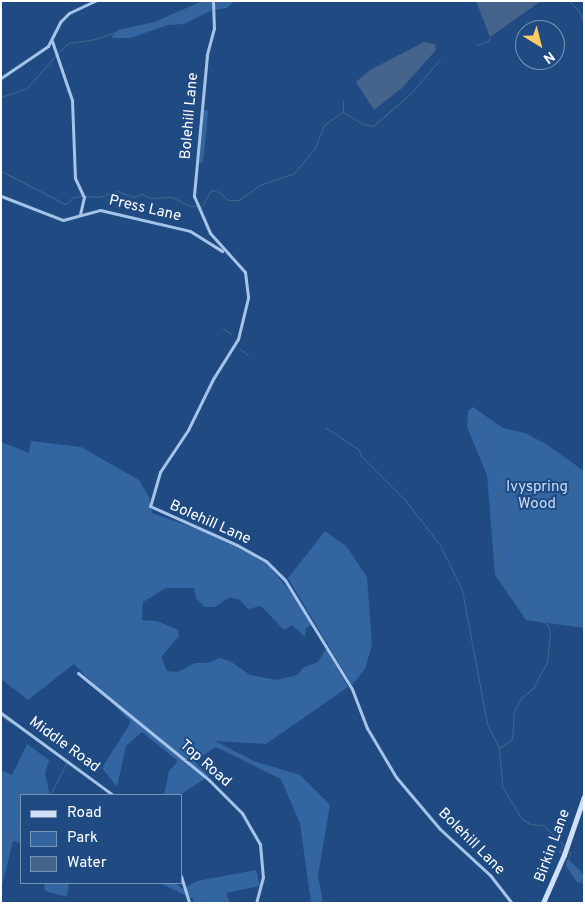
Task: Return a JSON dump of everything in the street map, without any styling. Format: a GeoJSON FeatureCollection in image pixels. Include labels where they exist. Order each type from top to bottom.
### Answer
{"type":"FeatureCollection","features":[{"type":"Feature","properties":{"kind":"street"},"geometry":{"type":"LineString","coordinates":[[1,78],[52,41],[64,18],[95,1]]}},
{"type":"Feature","properties":{"kind":"street","name":"Bolehill Lane"},"geometry":{"type":"LineString","coordinates":[[214,1],[214,28],[207,56],[194,179],[197,206],[225,253],[245,272],[249,285],[244,320],[238,339],[213,379],[188,430],[160,472],[152,494],[152,509],[237,545],[266,561],[285,580],[352,689],[367,728],[396,777],[440,829],[490,874],[512,903]]}},
{"type":"Feature","properties":{"kind":"street"},"geometry":{"type":"LineString","coordinates":[[52,41],[72,100],[75,178],[84,197],[80,215]]}},
{"type":"Feature","properties":{"kind":"street","name":"Press Lane"},"geometry":{"type":"LineString","coordinates":[[1,196],[63,220],[100,210],[190,232],[225,253]]}},
{"type":"Feature","properties":{"kind":"street","name":"Top Road"},"geometry":{"type":"LineString","coordinates":[[78,673],[209,780],[242,813],[260,844],[263,877],[256,903]]}},
{"type":"Feature","properties":{"kind":"street","name":"Middle Road"},"geometry":{"type":"LineString","coordinates":[[1,713],[112,794]]}},
{"type":"Feature","properties":{"kind":"street","name":"Birkin Lane"},"geometry":{"type":"LineString","coordinates":[[543,903],[568,845],[584,797]]}},
{"type":"Feature","properties":{"kind":"street"},"geometry":{"type":"LineString","coordinates":[[182,879],[189,903]]}},
{"type":"Feature","properties":{"kind":"green space"},"geometry":{"type":"Polygon","coordinates":[[[203,1],[235,1],[227,8],[212,10],[184,24],[168,25],[130,38],[111,38],[118,30],[154,22],[203,1]]]}},
{"type":"Feature","properties":{"kind":"green space"},"geometry":{"type":"Polygon","coordinates":[[[204,110],[208,110],[207,125],[203,162],[199,163],[204,110]]]}},
{"type":"Feature","properties":{"kind":"green space","name":"Ivyspring Wood"},"geometry":{"type":"Polygon","coordinates":[[[473,407],[503,428],[525,433],[546,444],[584,471],[584,628],[526,620],[495,575],[487,475],[467,427],[468,411],[473,407]]]}},
{"type":"Feature","properties":{"kind":"green space"},"geometry":{"type":"Polygon","coordinates":[[[31,441],[81,447],[139,480],[149,497],[152,513],[211,534],[266,562],[298,601],[312,625],[306,628],[305,637],[292,625],[284,630],[261,606],[248,609],[240,600],[230,597],[215,607],[205,607],[196,598],[194,588],[166,588],[143,602],[142,620],[157,621],[178,630],[179,636],[161,657],[167,671],[178,672],[195,663],[207,663],[220,658],[230,661],[250,675],[277,680],[297,675],[304,667],[318,662],[326,649],[348,687],[266,744],[215,741],[254,761],[300,775],[330,805],[318,876],[323,903],[311,903],[300,824],[281,779],[216,747],[194,761],[209,776],[182,794],[164,794],[169,771],[178,761],[142,732],[126,746],[117,787],[102,768],[131,722],[74,664],[28,700],[1,679],[1,442],[29,453],[31,441]]]}},
{"type":"Feature","properties":{"kind":"green space"},"geometry":{"type":"Polygon","coordinates":[[[325,531],[347,547],[367,577],[372,645],[365,669],[352,685],[288,578],[325,531]]]}},
{"type":"Feature","properties":{"kind":"green space"},"geometry":{"type":"Polygon","coordinates":[[[27,744],[49,760],[45,773],[50,794],[20,794],[20,843],[13,841],[1,890],[1,770],[12,775],[27,744]]]}},
{"type":"Feature","properties":{"kind":"green space"},"geometry":{"type":"Polygon","coordinates":[[[567,859],[580,870],[584,877],[581,883],[577,882],[566,866],[567,859]]]}},
{"type":"Feature","properties":{"kind":"green space"},"geometry":{"type":"Polygon","coordinates":[[[256,870],[260,886],[226,893],[230,903],[194,903],[193,899],[162,884],[176,884],[183,889],[197,881],[256,870]]]}},
{"type":"Feature","properties":{"kind":"green space"},"geometry":{"type":"Polygon","coordinates":[[[44,884],[69,884],[67,897],[45,891],[44,884]]]}},
{"type":"Feature","properties":{"kind":"water"},"geometry":{"type":"Polygon","coordinates":[[[476,1],[541,1],[490,37],[476,1]]]}},
{"type":"Feature","properties":{"kind":"water"},"geometry":{"type":"Polygon","coordinates":[[[424,42],[435,44],[436,50],[402,88],[374,110],[356,82],[370,70],[424,42]]]}},
{"type":"Feature","properties":{"kind":"waterway"},"geometry":{"type":"LineString","coordinates":[[58,53],[68,43],[95,39],[122,30],[157,25],[173,17],[182,17],[207,1]]}},
{"type":"Feature","properties":{"kind":"waterway"},"geometry":{"type":"LineString","coordinates":[[569,1],[579,11],[584,25]]}},
{"type":"Feature","properties":{"kind":"waterway"},"geometry":{"type":"LineString","coordinates":[[477,45],[488,41],[490,37]]}},
{"type":"Feature","properties":{"kind":"waterway"},"geometry":{"type":"LineString","coordinates":[[1,97],[27,88],[55,56]]}},
{"type":"Feature","properties":{"kind":"waterway"},"geometry":{"type":"LineString","coordinates":[[343,112],[363,124],[373,126],[411,93],[440,59]]}},
{"type":"Feature","properties":{"kind":"waterway"},"geometry":{"type":"LineString","coordinates":[[343,100],[343,111]]}},
{"type":"Feature","properties":{"kind":"waterway"},"geometry":{"type":"LineString","coordinates":[[85,196],[99,197],[117,191],[133,197],[141,194],[151,198],[172,197],[190,206],[202,206],[211,190],[219,192],[228,200],[239,200],[260,185],[294,173],[315,148],[324,125],[343,111]]}},
{"type":"Feature","properties":{"kind":"waterway"},"geometry":{"type":"LineString","coordinates":[[1,171],[65,204],[74,197],[81,196]]}},
{"type":"Feature","properties":{"kind":"waterway"},"geometry":{"type":"LineString","coordinates":[[223,328],[231,334]]}},
{"type":"Feature","properties":{"kind":"waterway"},"geometry":{"type":"LineString","coordinates":[[240,349],[248,355]]}},
{"type":"Feature","properties":{"kind":"waterway"},"geometry":{"type":"LineString","coordinates":[[471,417],[497,467],[497,489],[501,501],[497,510],[499,528],[503,537],[496,558],[499,569],[519,602],[532,616],[548,625],[550,633],[547,662],[533,688],[521,698],[514,711],[512,739],[499,748]]}},
{"type":"Feature","properties":{"kind":"waterway"},"geometry":{"type":"LineString","coordinates":[[326,428],[339,436]]}},
{"type":"Feature","properties":{"kind":"waterway"},"geometry":{"type":"LineString","coordinates":[[340,437],[359,450],[361,456],[406,501],[440,545],[462,590],[487,724],[499,748],[502,786],[522,819],[530,824],[543,825],[563,844],[559,852],[562,852]]}},
{"type":"Feature","properties":{"kind":"waterway"},"geometry":{"type":"LineString","coordinates":[[1,716],[13,724]]}},
{"type":"Feature","properties":{"kind":"waterway"},"geometry":{"type":"LineString","coordinates":[[50,794],[66,763]]}},
{"type":"Feature","properties":{"kind":"waterway"},"geometry":{"type":"LineString","coordinates":[[1,858],[4,840],[19,828],[20,824]]}},
{"type":"Feature","properties":{"kind":"waterway"},"geometry":{"type":"LineString","coordinates":[[566,852],[570,852],[568,863],[584,884]]}}]}
